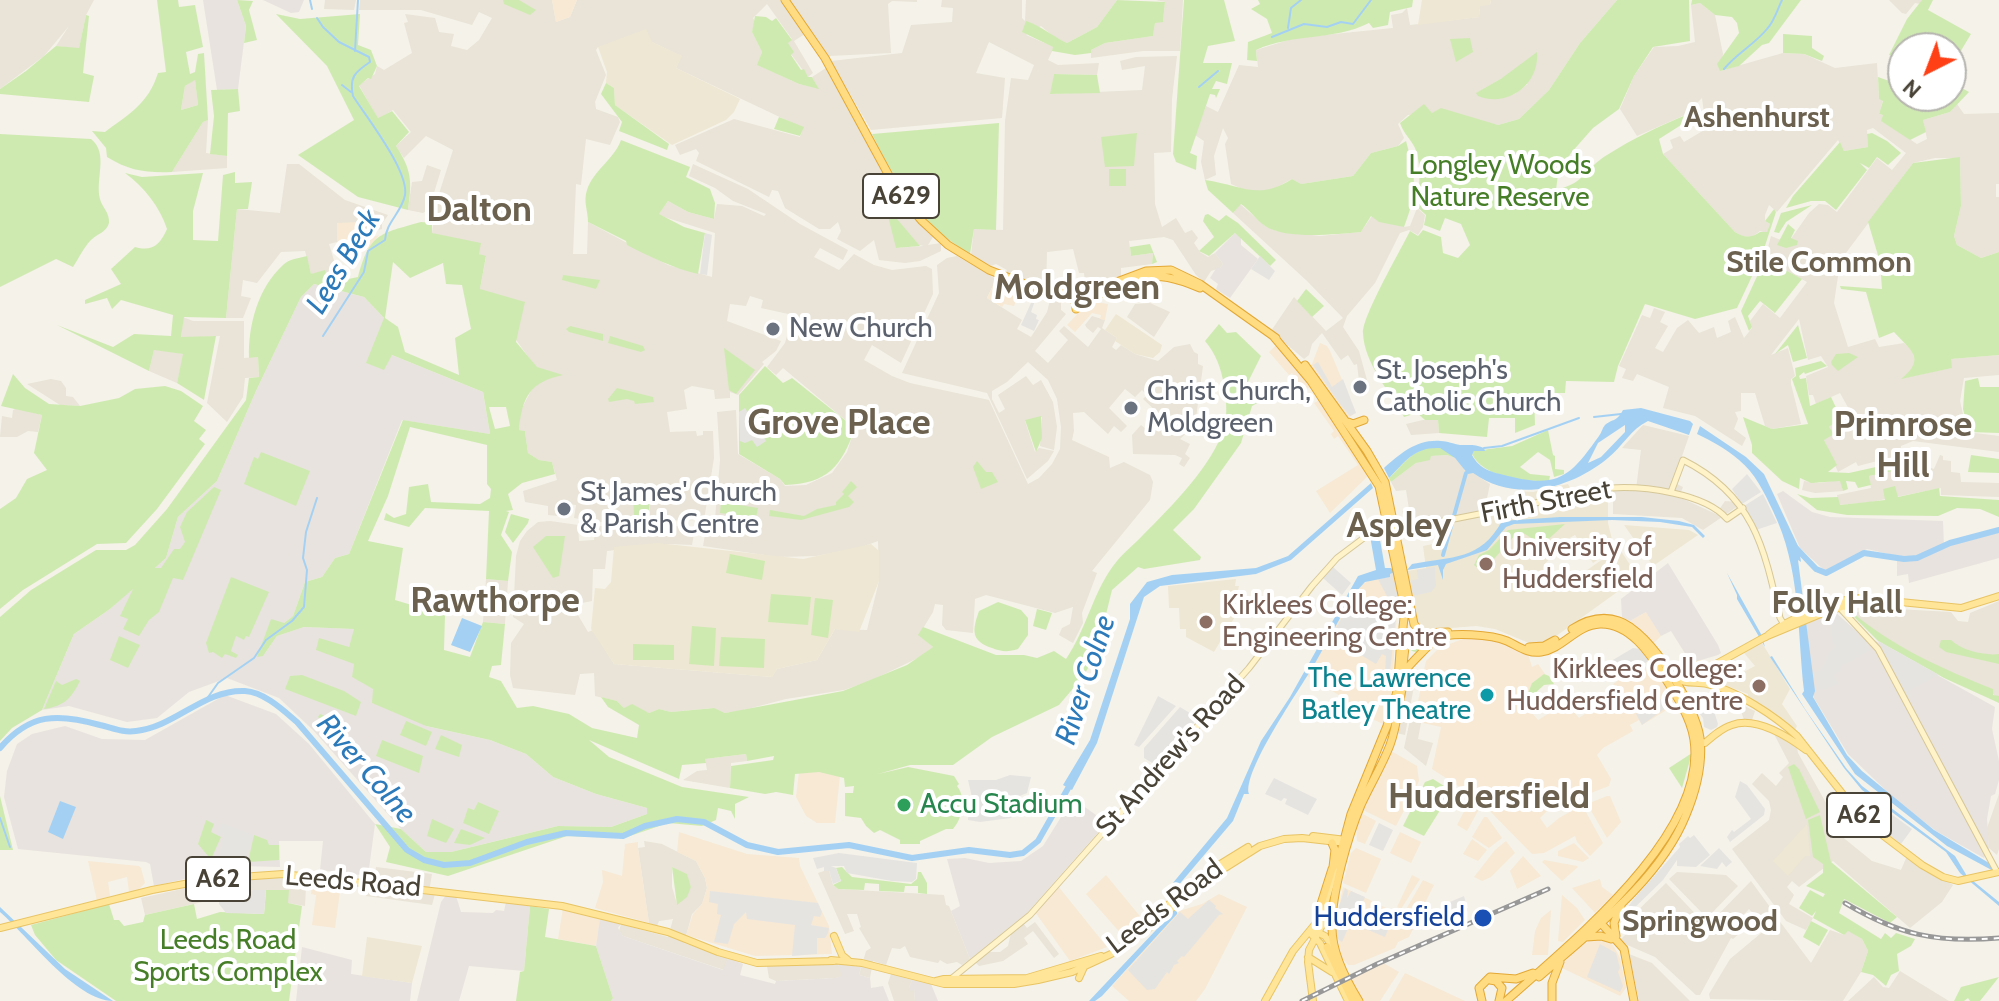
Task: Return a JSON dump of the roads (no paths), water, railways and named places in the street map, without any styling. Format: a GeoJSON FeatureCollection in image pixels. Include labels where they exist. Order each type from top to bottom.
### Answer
{"type":"FeatureCollection","features":[{"type":"Feature","properties":{"kind":"highway","name":"A629"},"geometry":{"type":"LineString","coordinates":[[785,0],[812,36],[904,201],[941,239],[996,274],[1056,298],[1072,299],[1110,292],[1145,277],[1170,274],[1206,290]]}},
{"type":"Feature","properties":{"kind":"highway","name":"A629"},"geometry":{"type":"LineString","coordinates":[[1049,294],[1092,292],[1146,271],[1188,277],[1274,337],[1308,368],[1354,433],[1382,484],[1414,624],[1421,633]]}},
{"type":"Feature","properties":{"kind":"highway"},"geometry":{"type":"LineString","coordinates":[[1110,292],[1120,297]]}},
{"type":"Feature","properties":{"kind":"highway"},"geometry":{"type":"LineString","coordinates":[[1072,299],[1076,302],[1076,309]]}},
{"type":"Feature","properties":{"kind":"highway","name":"A629"},"geometry":{"type":"LineString","coordinates":[[1274,337],[1303,370],[1363,460],[1376,473]]}},
{"type":"Feature","properties":{"kind":"highway"},"geometry":{"type":"LineString","coordinates":[[1346,421],[1353,424],[1364,420]]}},
{"type":"Feature","properties":{"kind":"highway"},"geometry":{"type":"LineString","coordinates":[[1354,433],[1363,460]]}},
{"type":"Feature","properties":{"kind":"highway","name":"A629"},"geometry":{"type":"LineString","coordinates":[[1382,484],[1386,517],[1393,530],[1403,598],[1405,645]]}},
{"type":"Feature","properties":{"kind":"highway"},"geometry":{"type":"LineString","coordinates":[[1375,530],[1386,517]]}},
{"type":"Feature","properties":{"kind":"highway"},"geometry":{"type":"LineString","coordinates":[[1332,869],[1339,859],[1371,768],[1377,764],[1387,745],[1405,645],[1410,634],[1496,634],[1528,647],[1539,647],[1580,624],[1608,618],[1634,629],[1682,681],[1701,741],[1696,783],[1679,824],[1659,850],[1584,937],[1512,1001]]}},
{"type":"Feature","properties":{"kind":"highway"},"geometry":{"type":"LineString","coordinates":[[1353,1001],[1331,949],[1334,901],[1345,842],[1387,745],[1407,670],[1435,639],[1443,637],[1499,638],[1531,652],[1541,652],[1582,629],[1609,625],[1623,629],[1665,677],[1701,741],[1679,822],[1668,849],[1623,900],[1569,942],[1506,1001]]}},
{"type":"Feature","properties":{"kind":"highway"},"geometry":{"type":"LineString","coordinates":[[1398,681],[1403,627]]}},
{"type":"Feature","properties":{"kind":"highway"},"geometry":{"type":"LineString","coordinates":[[1421,633],[1428,639],[1428,646]]}},
{"type":"Feature","properties":{"kind":"highway"},"geometry":{"type":"LineString","coordinates":[[1405,645],[1410,653],[1419,655]]}},
{"type":"Feature","properties":{"kind":"highway"},"geometry":{"type":"LineString","coordinates":[[1320,907],[1332,869],[1335,850],[1332,843]]}},
{"type":"Feature","properties":{"kind":"highway"},"geometry":{"type":"LineString","coordinates":[[1615,940],[1614,923],[1623,900]]}},
{"type":"Feature","properties":{"kind":"highway"},"geometry":{"type":"LineString","coordinates":[[1596,922],[1624,949],[1634,1001]]}},
{"type":"Feature","properties":{"kind":"highway"},"geometry":{"type":"LineString","coordinates":[[1584,937],[1601,936],[1615,940]]}},
{"type":"Feature","properties":{"kind":"highway"},"geometry":{"type":"LineString","coordinates":[[1552,1001],[1553,979],[1566,953]]}},
{"type":"Feature","properties":{"kind":"highway"},"geometry":{"type":"LineString","coordinates":[[1482,1001],[1479,988],[1486,979],[1516,979],[1538,972]]}},
{"type":"Feature","properties":{"kind":"highway"},"geometry":{"type":"LineString","coordinates":[[1486,979],[1496,981],[1502,988],[1499,1001]]}},
{"type":"Feature","properties":{"kind":"main road"},"geometry":{"type":"LineString","coordinates":[[1671,492],[1683,460],[1721,483],[1743,508],[1763,552],[1782,625]]}},
{"type":"Feature","properties":{"kind":"main road","name":"Firth Street"},"geometry":{"type":"LineString","coordinates":[[1393,530],[1611,488],[1671,492],[1723,514],[1727,519],[1743,508]]}},
{"type":"Feature","properties":{"kind":"main road"},"geometry":{"type":"LineString","coordinates":[[1375,530],[1393,530]]}},
{"type":"Feature","properties":{"kind":"main road","name":"St Andrew's Road"},"geometry":{"type":"LineString","coordinates":[[951,982],[960,969],[1030,915],[1249,668],[1337,558],[1375,530]]}},
{"type":"Feature","properties":{"kind":"main road"},"geometry":{"type":"LineString","coordinates":[[1839,607],[1848,599],[1961,608],[1999,596]]}},
{"type":"Feature","properties":{"kind":"main road"},"geometry":{"type":"LineString","coordinates":[[1679,704],[1673,686],[1763,638],[1808,618],[1864,600]]}},
{"type":"Feature","properties":{"kind":"main road"},"geometry":{"type":"LineString","coordinates":[[1839,607],[1878,649],[1995,867]]}},
{"type":"Feature","properties":{"kind":"main road"},"geometry":{"type":"LineString","coordinates":[[1763,638],[1782,625],[1797,623]]}},
{"type":"Feature","properties":{"kind":"main road"},"geometry":{"type":"LineString","coordinates":[[1661,660],[1682,681]]}},
{"type":"Feature","properties":{"kind":"main road"},"geometry":{"type":"LineString","coordinates":[[1665,677],[1682,681]]}},
{"type":"Feature","properties":{"kind":"main road"},"geometry":{"type":"LineString","coordinates":[[1682,681],[1679,693],[1687,708],[1689,723]]}},
{"type":"Feature","properties":{"kind":"main road","name":"A62"},"geometry":{"type":"LineString","coordinates":[[1682,681],[1722,690],[1768,714],[1790,730],[1871,827],[1932,871],[1950,879],[1971,880],[1995,867]]}},
{"type":"Feature","properties":{"kind":"main road","name":"A62"},"geometry":{"type":"LineString","coordinates":[[1701,741],[1732,725],[1753,723],[1809,752]]}},
{"type":"Feature","properties":{"kind":"main road","name":"A62"},"geometry":{"type":"LineString","coordinates":[[1790,730],[1800,746]]}},
{"type":"Feature","properties":{"kind":"main road"},"geometry":{"type":"LineString","coordinates":[[1700,757],[1720,732]]}},
{"type":"Feature","properties":{"kind":"main road","name":"Leeds Road"},"geometry":{"type":"LineString","coordinates":[[0,928],[178,885],[211,879],[283,874],[562,906],[660,931],[747,961],[851,961],[936,981],[1023,983],[1084,967],[1111,954],[1162,914],[1204,873],[1256,843],[1289,835],[1345,842]]}},
{"type":"Feature","properties":{"kind":"main road","name":"Leeds Road"},"geometry":{"type":"LineString","coordinates":[[1179,898],[1250,850],[1271,842],[1302,838],[1345,842]]}},
{"type":"Feature","properties":{"kind":"main road"},"geometry":{"type":"LineString","coordinates":[[1313,1001],[1308,955],[1339,859]]}},
{"type":"Feature","properties":{"kind":"main road"},"geometry":{"type":"LineString","coordinates":[[1265,1001],[1285,965],[1313,933],[1334,901]]}},
{"type":"Feature","properties":{"kind":"main road","name":"Leeds Road"},"geometry":{"type":"LineString","coordinates":[[951,982],[1027,978],[1078,964],[1124,942],[1162,914]]}},
{"type":"Feature","properties":{"kind":"main road"},"geometry":{"type":"LineString","coordinates":[[1298,948],[1302,935],[1300,928]]}},
{"type":"Feature","properties":{"kind":"main road"},"geometry":{"type":"LineString","coordinates":[[1313,933],[1328,939],[1331,949]]}},
{"type":"Feature","properties":{"kind":"main road"},"geometry":{"type":"LineString","coordinates":[[1313,933],[1353,1001]]}},
{"type":"Feature","properties":{"kind":"main road"},"geometry":{"type":"LineString","coordinates":[[834,936],[842,955],[851,961]]}},
{"type":"Feature","properties":{"kind":"main road"},"geometry":{"type":"LineString","coordinates":[[1298,948],[1304,949],[1335,975]]}},
{"type":"Feature","properties":{"kind":"main road"},"geometry":{"type":"LineString","coordinates":[[1079,978],[1084,967]]}},
{"type":"Feature","properties":{"kind":"water"},"geometry":{"type":"Polygon","coordinates":[[[1641,408],[1693,424],[1689,435],[1648,421],[1594,469],[1561,484],[1543,488],[1507,488],[1473,473],[1468,474],[1455,458],[1440,448],[1417,453],[1389,478],[1384,468],[1417,445],[1443,441],[1484,448],[1485,451],[1474,451],[1472,455],[1492,472],[1526,480],[1552,479],[1572,469],[1605,425],[1616,419],[1623,410],[1641,408]],[[1625,425],[1598,443],[1588,463],[1601,457],[1625,432],[1625,425]]]}},
{"type":"Feature","properties":{"kind":"water"},"geometry":{"type":"Polygon","coordinates":[[[1700,426],[1746,457],[1764,474],[1799,548],[1815,691],[1813,697],[1847,755],[1934,830],[1999,869],[1999,874],[1947,846],[1855,774],[1802,694],[1793,577],[1789,555],[1773,511],[1750,471],[1729,452],[1697,434],[1700,426]]]}},
{"type":"Feature","properties":{"kind":"water"},"geometry":{"type":"Polygon","coordinates":[[[1371,483],[1373,488],[1291,560],[1256,574],[1160,586],[1144,597],[1097,743],[1072,790],[1063,785],[1090,740],[1130,619],[1130,604],[1147,582],[1172,575],[1256,568],[1288,556],[1371,483]]]}},
{"type":"Feature","properties":{"kind":"water"},"geometry":{"type":"Polygon","coordinates":[[[1642,517],[1679,521],[1694,525],[1705,536],[1703,538],[1692,527],[1660,522],[1612,520],[1514,524],[1506,527],[1487,550],[1446,564],[1443,580],[1438,565],[1407,570],[1412,564],[1475,550],[1502,521],[1642,517]]]}},
{"type":"Feature","properties":{"kind":"water"},"geometry":{"type":"Polygon","coordinates":[[[1379,534],[1385,568],[1395,572],[1390,577],[1365,582],[1353,595],[1263,750],[1249,783],[1249,794],[1244,794],[1233,821],[1177,887],[1177,914],[1102,996],[1089,1001],[1172,913],[1172,884],[1227,818],[1261,741],[1290,697],[1358,576],[1376,570],[1370,536],[1379,534]]]}},
{"type":"Feature","properties":{"kind":"water"},"geometry":{"type":"Polygon","coordinates":[[[1727,573],[1761,634],[1765,647],[1737,599],[1727,573]]]}},
{"type":"Feature","properties":{"kind":"water"},"geometry":{"type":"Polygon","coordinates":[[[462,618],[482,626],[470,652],[451,645],[462,618]]]}},
{"type":"Feature","properties":{"kind":"water"},"geometry":{"type":"Polygon","coordinates":[[[1770,657],[1805,709],[1862,786],[1955,856],[1967,876],[1999,902],[1999,906],[1960,873],[1946,852],[1862,790],[1844,768],[1770,657]]]}},
{"type":"Feature","properties":{"kind":"water"},"geometry":{"type":"Polygon","coordinates":[[[60,801],[76,807],[63,839],[48,832],[60,801]]]}},
{"type":"Feature","properties":{"kind":"water"},"geometry":{"type":"Polygon","coordinates":[[[0,907],[65,969],[113,1001],[99,998],[68,979],[0,912],[0,907]]]}},
{"type":"Feature","properties":{"kind":"waterway","name":"Lees Beck"},"geometry":{"type":"LineString","coordinates":[[310,0],[312,9]]}},
{"type":"Feature","properties":{"kind":"waterway"},"geometry":{"type":"LineString","coordinates":[[355,51],[358,0]]}},
{"type":"Feature","properties":{"kind":"waterway"},"geometry":{"type":"LineString","coordinates":[[1288,28],[1291,8],[1301,0]]}},
{"type":"Feature","properties":{"kind":"waterway"},"geometry":{"type":"LineString","coordinates":[[1272,37],[1304,24],[1327,27],[1341,22],[1353,24],[1371,0]]}},
{"type":"Feature","properties":{"kind":"waterway"},"geometry":{"type":"LineString","coordinates":[[1724,69],[1767,29],[1782,0]]}},
{"type":"Feature","properties":{"kind":"waterway","name":"Lees Beck"},"geometry":{"type":"LineString","coordinates":[[317,18],[339,42],[369,57],[370,62],[357,72],[353,80],[353,96],[401,172],[405,195],[385,240],[368,251],[364,272],[323,336]]}},
{"type":"Feature","properties":{"kind":"waterway"},"geometry":{"type":"LineString","coordinates":[[1199,87],[1218,71]]}},
{"type":"Feature","properties":{"kind":"waterway"},"geometry":{"type":"LineString","coordinates":[[342,85],[351,92]]}},
{"type":"Feature","properties":{"kind":"waterway"},"geometry":{"type":"LineString","coordinates":[[1594,417],[1621,414]]}},
{"type":"Feature","properties":{"kind":"waterway"},"geometry":{"type":"LineString","coordinates":[[1484,448],[1502,446],[1579,418]]}},
{"type":"Feature","properties":{"kind":"waterway"},"geometry":{"type":"LineString","coordinates":[[1443,555],[1466,473]]}},
{"type":"Feature","properties":{"kind":"waterway","name":"Lees Beck"},"geometry":{"type":"LineString","coordinates":[[206,700],[218,683],[254,658],[266,640],[292,621],[304,607],[306,532],[317,498]]}},
{"type":"Feature","properties":{"kind":"waterway"},"geometry":{"type":"LineString","coordinates":[[1795,547],[1816,569],[1826,573],[1864,553],[1917,558],[1950,543],[1999,530]]}},
{"type":"Feature","properties":{"kind":"waterway","name":"River Colne"},"geometry":{"type":"LineString","coordinates":[[0,748],[22,728],[46,719],[71,719],[122,731],[136,731],[164,723],[216,696],[230,692],[252,692],[273,702],[297,722],[407,850],[424,860],[444,865],[470,863],[527,842],[566,833],[623,836],[645,826],[677,819],[704,822],[747,845],[778,852],[849,845],[912,858],[969,850],[1010,855],[1023,853],[1038,841],[1071,783]]}},
{"type":"Feature","properties":{"kind":"waterway"},"geometry":{"type":"LineString","coordinates":[[0,818],[10,847]]}},
{"type":"Feature","properties":{"kind":"railway"},"geometry":{"type":"LineString","coordinates":[[1302,1001],[1377,964],[1548,889]]}},
{"type":"Feature","properties":{"kind":"railway"},"geometry":{"type":"LineString","coordinates":[[1845,903],[1883,923],[1919,934],[1956,939],[1999,938]]}},
{"type":"Feature","properties":{"kind":"place","name":"New Church"},"geometry":{"type":"Point","coordinates":[773,329]}},
{"type":"Feature","properties":{"kind":"place","name":"St. Joseph's Catholic Church"},"geometry":{"type":"Point","coordinates":[1360,387]}},
{"type":"Feature","properties":{"kind":"place","name":"Christ Church, Moldgreen"},"geometry":{"type":"Point","coordinates":[1131,408]}},
{"type":"Feature","properties":{"kind":"place","name":"St James' Church & Parish Centre"},"geometry":{"type":"Point","coordinates":[564,509]}},
{"type":"Feature","properties":{"kind":"place","name":"University of Huddersfield"},"geometry":{"type":"Point","coordinates":[1486,564]}},
{"type":"Feature","properties":{"kind":"place","name":"Kirklees College: Engineering Centre"},"geometry":{"type":"Point","coordinates":[1206,622]}},
{"type":"Feature","properties":{"kind":"place","name":"Kirklees College: Huddersfield Centre"},"geometry":{"type":"Point","coordinates":[1759,686]}},
{"type":"Feature","properties":{"kind":"place","name":"The Lawrence Batley Theatre"},"geometry":{"type":"Point","coordinates":[1487,695]}},
{"type":"Feature","properties":{"kind":"place","name":"Accu Stadium"},"geometry":{"type":"Point","coordinates":[904,805]}},
{"type":"Feature","properties":{"kind":"place","name":"Huddersfield"},"geometry":{"type":"Point","coordinates":[1483,918]}},
{"type":"Feature","properties":{"kind":"district","name":"Ashenhurst"},"geometry":{"type":"Point","coordinates":[1757,118]}},
{"type":"Feature","properties":{"kind":"district","name":"Dalton"},"geometry":{"type":"Point","coordinates":[479,210]}},
{"type":"Feature","properties":{"kind":"district","name":"Stile Common"},"geometry":{"type":"Point","coordinates":[1819,263]}},
{"type":"Feature","properties":{"kind":"district","name":"Moldgreen"},"geometry":{"type":"Point","coordinates":[1077,288]}},
{"type":"Feature","properties":{"kind":"district","name":"Grove Place"},"geometry":{"type":"Point","coordinates":[839,423]}},
{"type":"Feature","properties":{"kind":"district","name":"Primrose Hill"},"geometry":{"type":"Point","coordinates":[1903,446]}},
{"type":"Feature","properties":{"kind":"district","name":"Aspley"},"geometry":{"type":"Point","coordinates":[1399,526]}},
{"type":"Feature","properties":{"kind":"district","name":"Rawthorpe"},"geometry":{"type":"Point","coordinates":[495,601]}},
{"type":"Feature","properties":{"kind":"district","name":"Folly Hall"},"geometry":{"type":"Point","coordinates":[1837,604]}},
{"type":"Feature","properties":{"kind":"district","name":"Huddersfield"},"geometry":{"type":"Point","coordinates":[1489,797]}},
{"type":"Feature","properties":{"kind":"district","name":"Springwood"},"geometry":{"type":"Point","coordinates":[1700,922]}},
{"type":"Feature","properties":{"kind":"park label","name":"Longley Woods Nature Reserve"},"geometry":{"type":"Point","coordinates":[1500,182]}},
{"type":"Feature","properties":{"kind":"park label","name":"Leeds Road Sports Complex"},"geometry":{"type":"Point","coordinates":[228,957]}}]}
